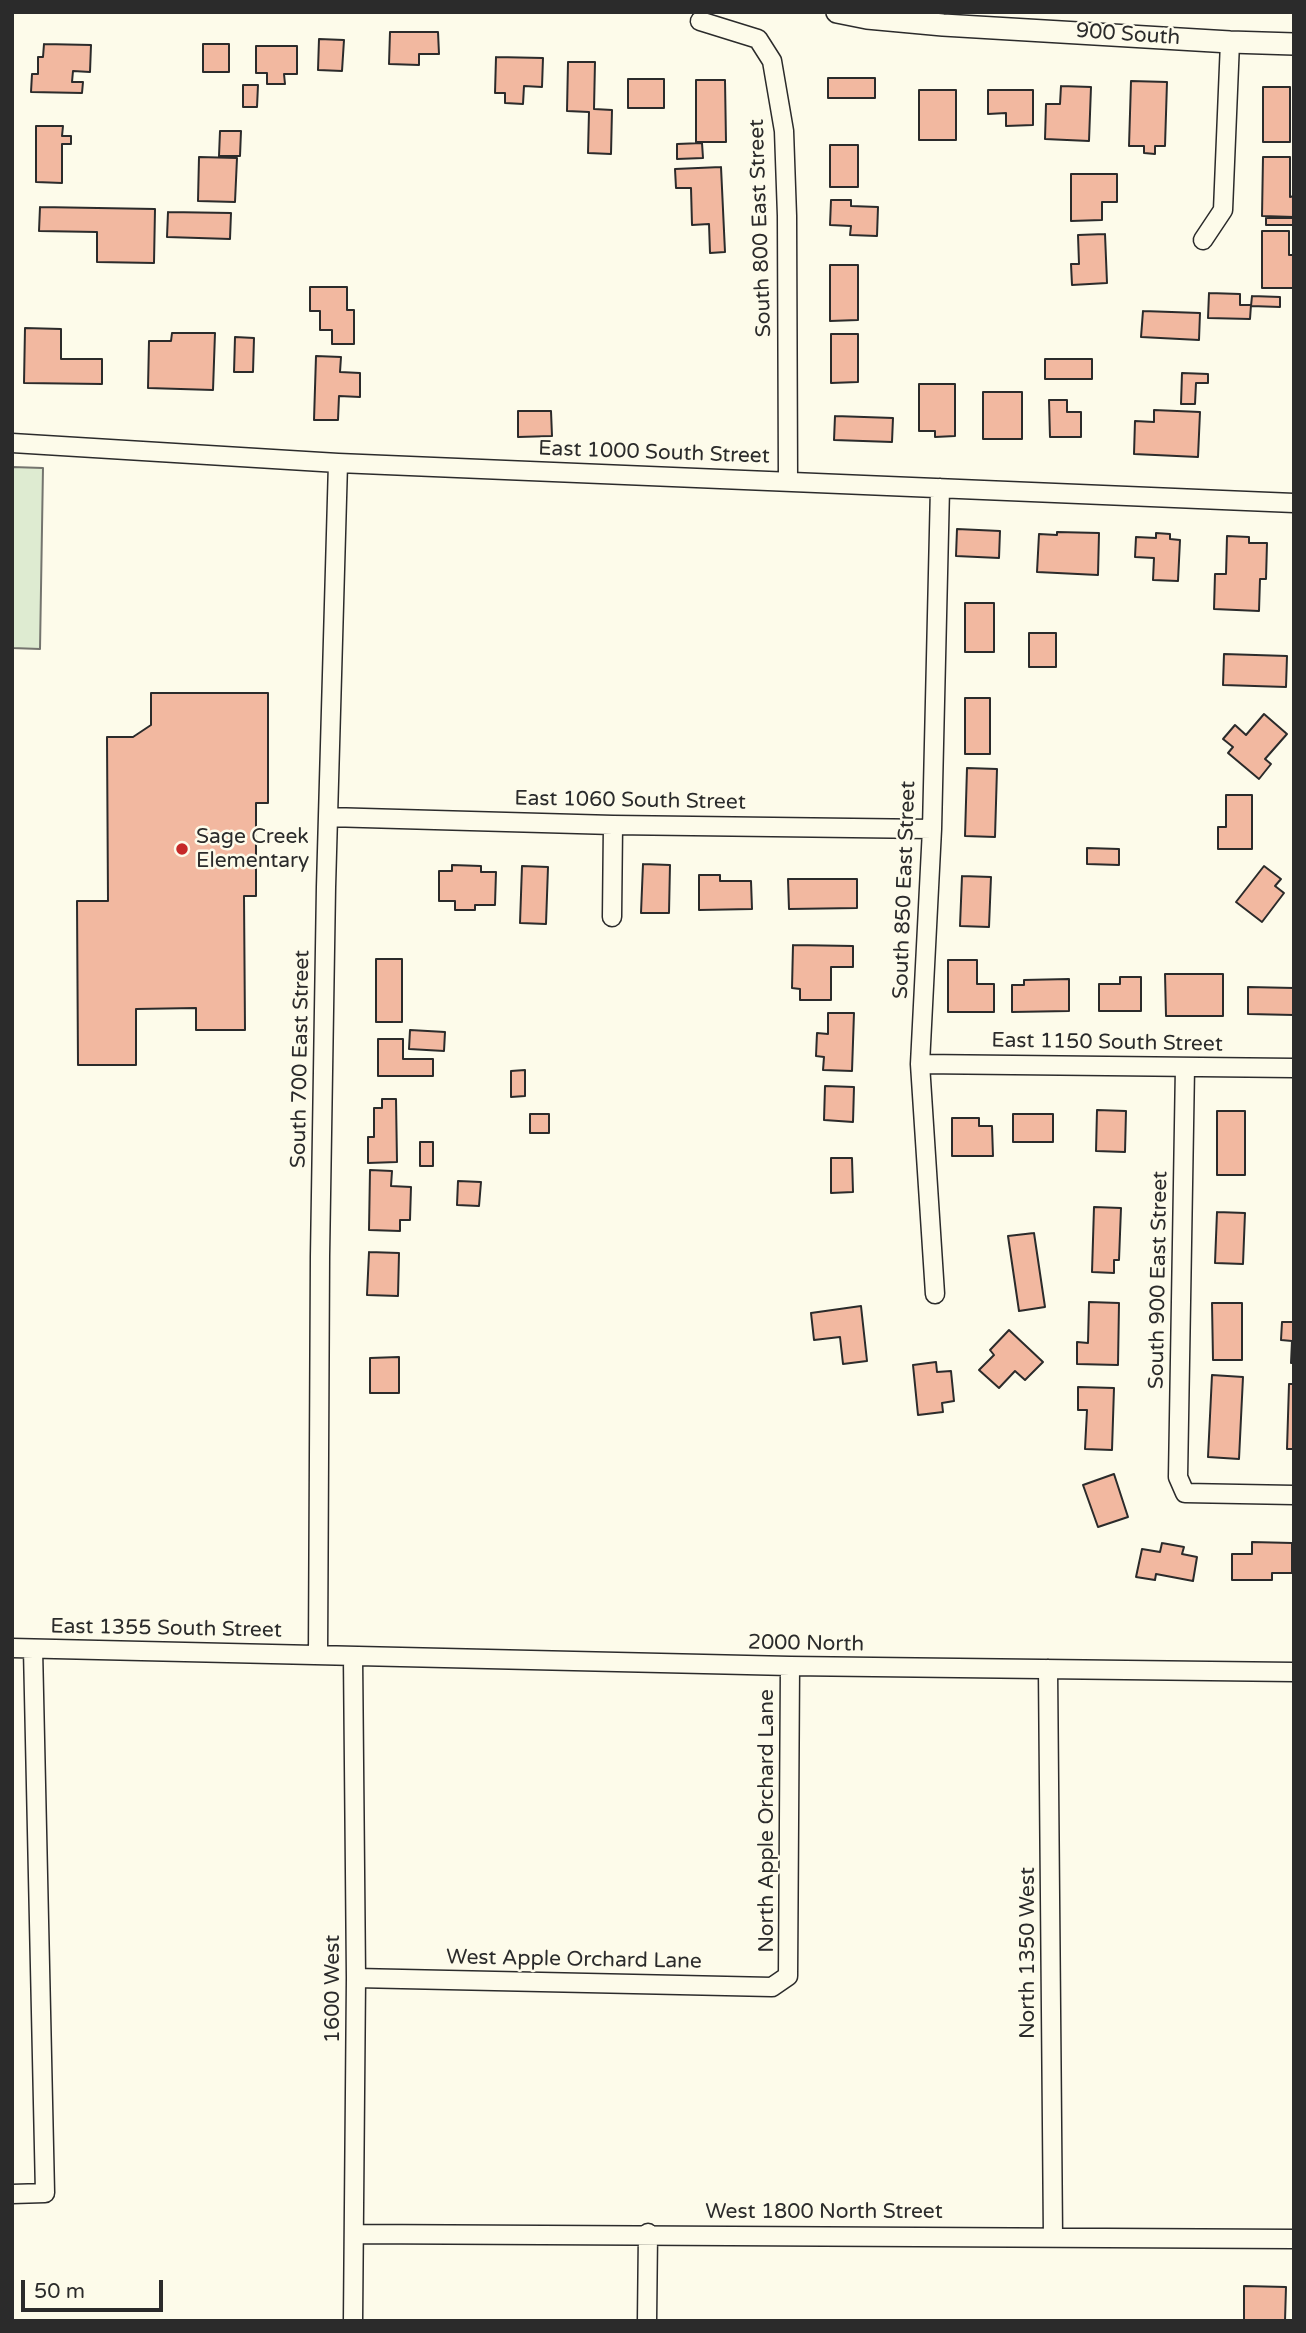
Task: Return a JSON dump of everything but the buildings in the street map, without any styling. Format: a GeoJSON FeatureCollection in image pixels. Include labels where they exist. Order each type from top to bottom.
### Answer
{"type":"FeatureCollection","features":[{"type":"Feature","properties":{"kind":"street","name":"900 South"},"geometry":{"type":"LineString","coordinates":[[837,12],[867,18],[932,24],[1294,44]]}},
{"type":"Feature","properties":{"kind":"street","name":"South 800 East Street"},"geometry":{"type":"LineString","coordinates":[[700,21],[758,39],[772,61],[785,143],[788,481]]}},
{"type":"Feature","properties":{"kind":"street"},"geometry":{"type":"LineString","coordinates":[[1203,240],[1223,210],[1230,42]]}},
{"type":"Feature","properties":{"kind":"street","name":"East 1000 South Street"},"geometry":{"type":"LineString","coordinates":[[12,443],[338,463],[1294,503]]}},
{"type":"Feature","properties":{"kind":"street","name":"South 700 East Street"},"geometry":{"type":"LineString","coordinates":[[318,1655],[320,1256],[338,463]]}},
{"type":"Feature","properties":{"kind":"street","name":"South 850 East Street"},"geometry":{"type":"LineString","coordinates":[[935,1294],[920,1064],[932,829],[940,488]]}},
{"type":"Feature","properties":{"kind":"street","name":"East 1060 South Street"},"geometry":{"type":"LineString","coordinates":[[328,817],[613,825],[932,829]]}},
{"type":"Feature","properties":{"kind":"street"},"geometry":{"type":"LineString","coordinates":[[612,917],[613,825]]}},
{"type":"Feature","properties":{"kind":"street","name":"East 1150 South Street"},"geometry":{"type":"LineString","coordinates":[[920,1064],[1294,1068]]}},
{"type":"Feature","properties":{"kind":"street","name":"South 900 East Street"},"geometry":{"type":"LineString","coordinates":[[1185,1067],[1178,1476],[1185,1493],[1294,1495]]}},
{"type":"Feature","properties":{"kind":"street","name":"East 1355 South Street"},"geometry":{"type":"LineString","coordinates":[[12,1648],[318,1655]]}},
{"type":"Feature","properties":{"kind":"street"},"geometry":{"type":"LineString","coordinates":[[12,2194],[44,2193],[33,1649]]}},
{"type":"Feature","properties":{"kind":"street","name":"2000 North"},"geometry":{"type":"LineString","coordinates":[[318,1655],[790,1666],[1294,1672]]}},
{"type":"Feature","properties":{"kind":"street","name":"1600 West"},"geometry":{"type":"LineString","coordinates":[[353,1657],[356,1978],[353,2321]]}},
{"type":"Feature","properties":{"kind":"street","name":"North Apple Orchard Lane"},"geometry":{"type":"LineString","coordinates":[[788,1976],[790,1666]]}},
{"type":"Feature","properties":{"kind":"street","name":"North 1350 West"},"geometry":{"type":"LineString","coordinates":[[1048,1669],[1053,2237]]}},
{"type":"Feature","properties":{"kind":"street","name":"West Apple Orchard Lane"},"geometry":{"type":"LineString","coordinates":[[356,1978],[772,1987],[788,1976]]}},
{"type":"Feature","properties":{"kind":"street","name":"West 1800 North Street"},"geometry":{"type":"LineString","coordinates":[[355,2234],[1294,2239]]}},
{"type":"Feature","properties":{"kind":"street"},"geometry":{"type":"LineString","coordinates":[[647,2321],[648,2234]]}},
{"type":"Feature","properties":{"kind":"green space"},"geometry":{"type":"Polygon","coordinates":[[[12,467],[43,468],[40,649],[12,648],[12,467]]]}},
{"type":"Feature","properties":{"kind":"place","name":"Sage Creek Elementary"},"geometry":{"type":"Point","coordinates":[182,849]}}]}
